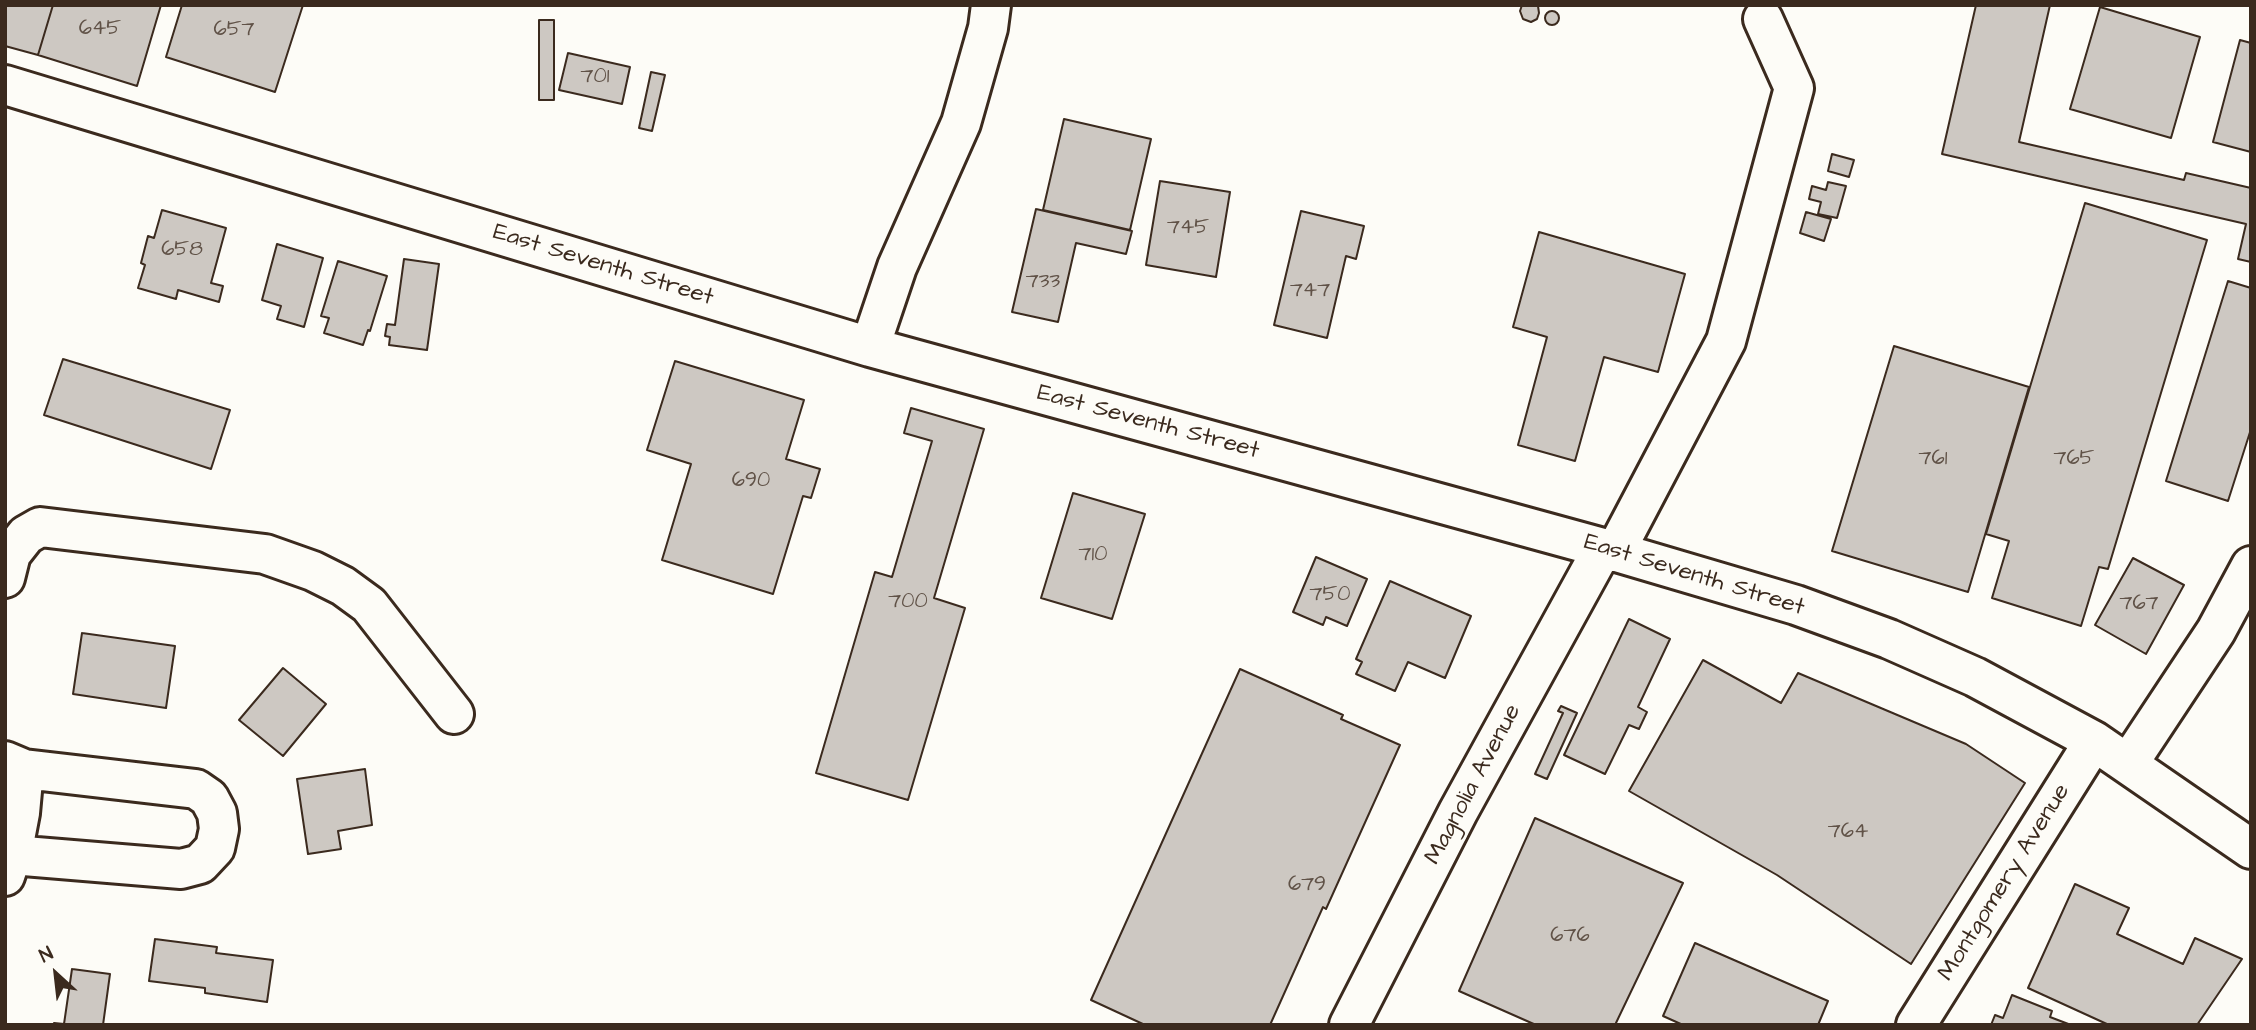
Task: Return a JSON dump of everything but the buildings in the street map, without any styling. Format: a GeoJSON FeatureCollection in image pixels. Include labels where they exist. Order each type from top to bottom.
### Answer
{"type":"FeatureCollection","features":[{"type":"Feature","properties":{"kind":"street"},"geometry":{"type":"LineString","coordinates":[[870,347],[897,267],[961,123],[988,28],[991,5]]}},
{"type":"Feature","properties":{"kind":"street","name":"Magnolia Avenue"},"geometry":{"type":"LineString","coordinates":[[1349,1025],[1458,812],[1726,341],[1794,88],[1763,19]]}},
{"type":"Feature","properties":{"kind":"street","name":"East Seventh Street"},"geometry":{"type":"LineString","coordinates":[[5,85],[870,347],[1609,550],[1796,605],[1889,639],[1975,677],[2094,741],[2249,848]]}},
{"type":"Feature","properties":{"kind":"street"},"geometry":{"type":"LineString","coordinates":[[5,578],[11,554],[26,535],[40,527],[265,554],[313,570],[343,586],[369,605],[454,714]]}},
{"type":"Feature","properties":{"kind":"street"},"geometry":{"type":"LineString","coordinates":[[2128,764],[2216,631],[2251,566]]}},
{"type":"Feature","properties":{"kind":"street","name":"Montgomery Avenue"},"geometry":{"type":"LineString","coordinates":[[1916,1025],[2094,741]]}},
{"type":"Feature","properties":{"kind":"street"},"geometry":{"type":"LineString","coordinates":[[15,765],[196,789],[209,798],[217,813],[219,829],[215,848],[201,864],[181,869],[9,865],[20,813],[15,765]]}}]}
